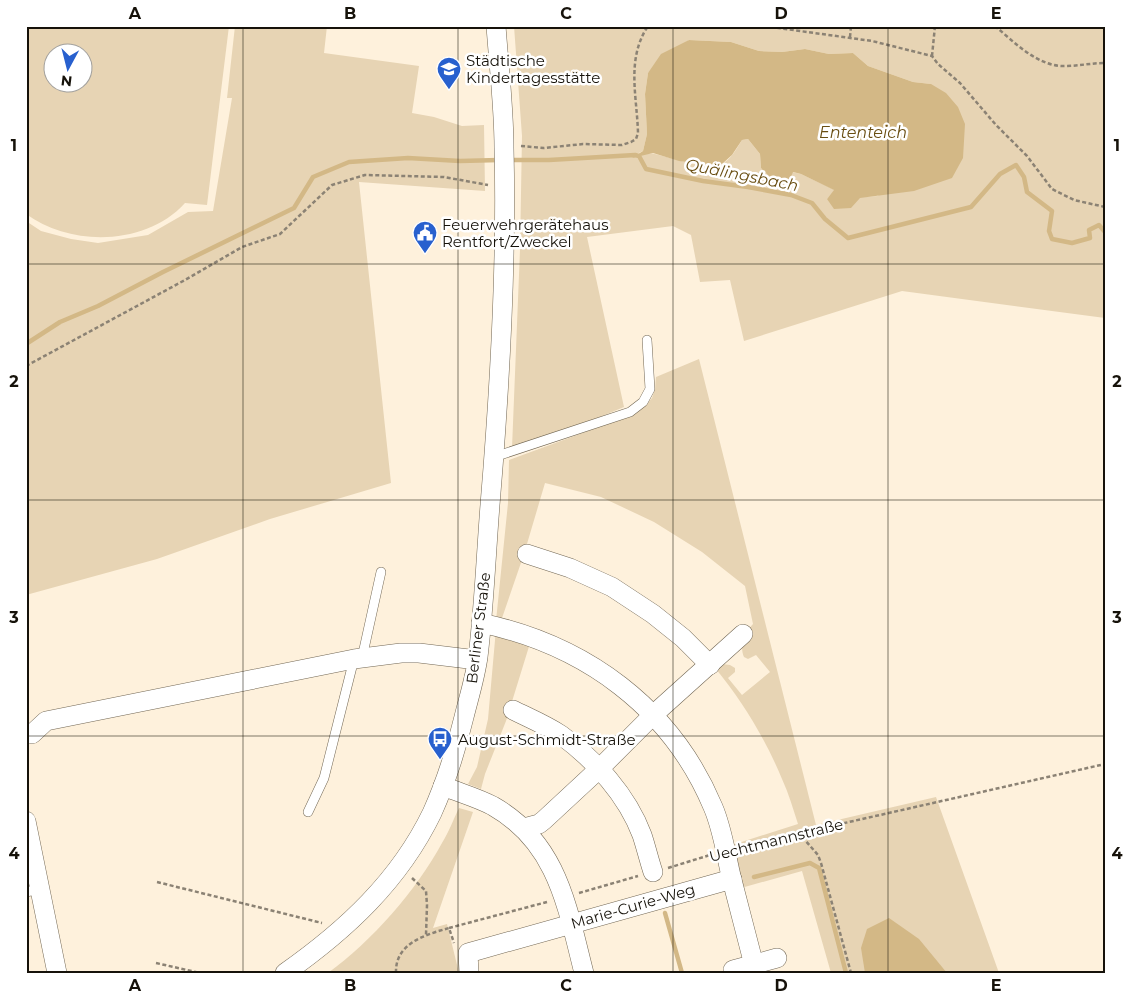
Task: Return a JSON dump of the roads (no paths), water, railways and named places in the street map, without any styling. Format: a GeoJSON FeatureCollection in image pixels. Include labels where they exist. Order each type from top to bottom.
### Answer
{"type":"FeatureCollection","features":[{"type":"Feature","properties":{"kind":"street","name":"Berliner Straße"},"geometry":{"type":"LineString","coordinates":[[285,973],[343,928],[401,867],[431,814],[452,765],[477,660],[494,457],[503,297],[504,147],[496,26]]}},
{"type":"Feature","properties":{"kind":"street"},"geometry":{"type":"LineString","coordinates":[[527,554],[570,568],[612,587],[653,614],[684,638],[710,665]]}},
{"type":"Feature","properties":{"kind":"street"},"geometry":{"type":"LineString","coordinates":[[481,623],[523,633],[548,642],[609,676],[633,695],[653,715],[686,756],[713,808],[726,851],[754,965]]}},
{"type":"Feature","properties":{"kind":"street"},"geometry":{"type":"LineString","coordinates":[[524,828],[539,824],[599,769],[653,715],[743,634]]}},
{"type":"Feature","properties":{"kind":"street"},"geometry":{"type":"LineString","coordinates":[[32,734],[46,721],[358,659],[401,653],[419,653],[477,660]]}},
{"type":"Feature","properties":{"kind":"street"},"geometry":{"type":"LineString","coordinates":[[513,710],[560,735],[599,769],[623,797],[632,814],[642,835],[653,872]]}},
{"type":"Feature","properties":{"kind":"street"},"geometry":{"type":"LineString","coordinates":[[443,786],[493,806],[524,828],[538,844],[553,868],[564,897],[584,973]]}},
{"type":"Feature","properties":{"kind":"street"},"geometry":{"type":"LineString","coordinates":[[26,823],[33,890],[57,973]]}},
{"type":"Feature","properties":{"kind":"street","name":"Marie-Curie-Weg"},"geometry":{"type":"LineString","coordinates":[[469,973],[468,953],[732,879]]}},
{"type":"Feature","properties":{"kind":"street"},"geometry":{"type":"LineString","coordinates":[[733,970],[777,958]]}},
{"type":"Feature","properties":{"kind":"lane"},"geometry":{"type":"LineString","coordinates":[[494,457],[630,412],[643,402],[650,389],[647,340]]}},
{"type":"Feature","properties":{"kind":"lane"},"geometry":{"type":"LineString","coordinates":[[308,812],[324,778],[381,572]]}},
{"type":"Feature","properties":{"kind":"water","name":"Ententeich"},"geometry":{"type":"Polygon","coordinates":[[[689,40],[731,42],[759,51],[782,52],[805,49],[829,54],[853,53],[868,66],[913,82],[931,84],[946,93],[958,107],[965,124],[963,158],[952,178],[914,191],[860,198],[851,208],[834,209],[827,199],[834,190],[793,172],[788,184],[769,176],[761,168],[760,154],[748,139],[742,140],[732,155],[722,164],[708,165],[679,161],[653,153],[632,158],[643,151],[647,134],[645,94],[648,73],[661,54],[689,40]]]}},
{"type":"Feature","properties":{"kind":"water"},"geometry":{"type":"Polygon","coordinates":[[[889,918],[919,939],[947,973],[865,973],[861,948],[867,929],[889,918]]]}},
{"type":"Feature","properties":{"kind":"waterway","name":"Quälingsbach"},"geometry":{"type":"LineString","coordinates":[[510,160],[549,160],[635,155],[639,156],[646,169],[703,181],[791,195],[812,203],[825,219],[848,238],[971,207],[1000,174],[1016,165],[1024,177],[1027,192],[1052,211],[1049,231],[1052,239],[1072,243],[1090,238],[1089,230],[1099,225],[1105,232]]}},
{"type":"Feature","properties":{"kind":"waterway"},"geometry":{"type":"LineString","coordinates":[[26,344],[60,322],[98,306],[294,208],[313,177],[349,162],[408,158],[460,161],[499,160]]}},
{"type":"Feature","properties":{"kind":"waterway"},"geometry":{"type":"LineString","coordinates":[[754,877],[810,863],[819,868],[846,973]]}},
{"type":"Feature","properties":{"kind":"waterway"},"geometry":{"type":"LineString","coordinates":[[665,913],[682,973]]}},
{"type":"Feature","properties":{"kind":"place","name":"Städtische Kindertagesstätte"},"geometry":{"type":"Point","coordinates":[449,90]}},
{"type":"Feature","properties":{"kind":"place","name":"Feuerwehrgerätehaus Rentfort/Zweckel"},"geometry":{"type":"Point","coordinates":[425,254]}},
{"type":"Feature","properties":{"kind":"place","name":"August-Schmidt-Straße"},"geometry":{"type":"Point","coordinates":[440,760]}}]}
